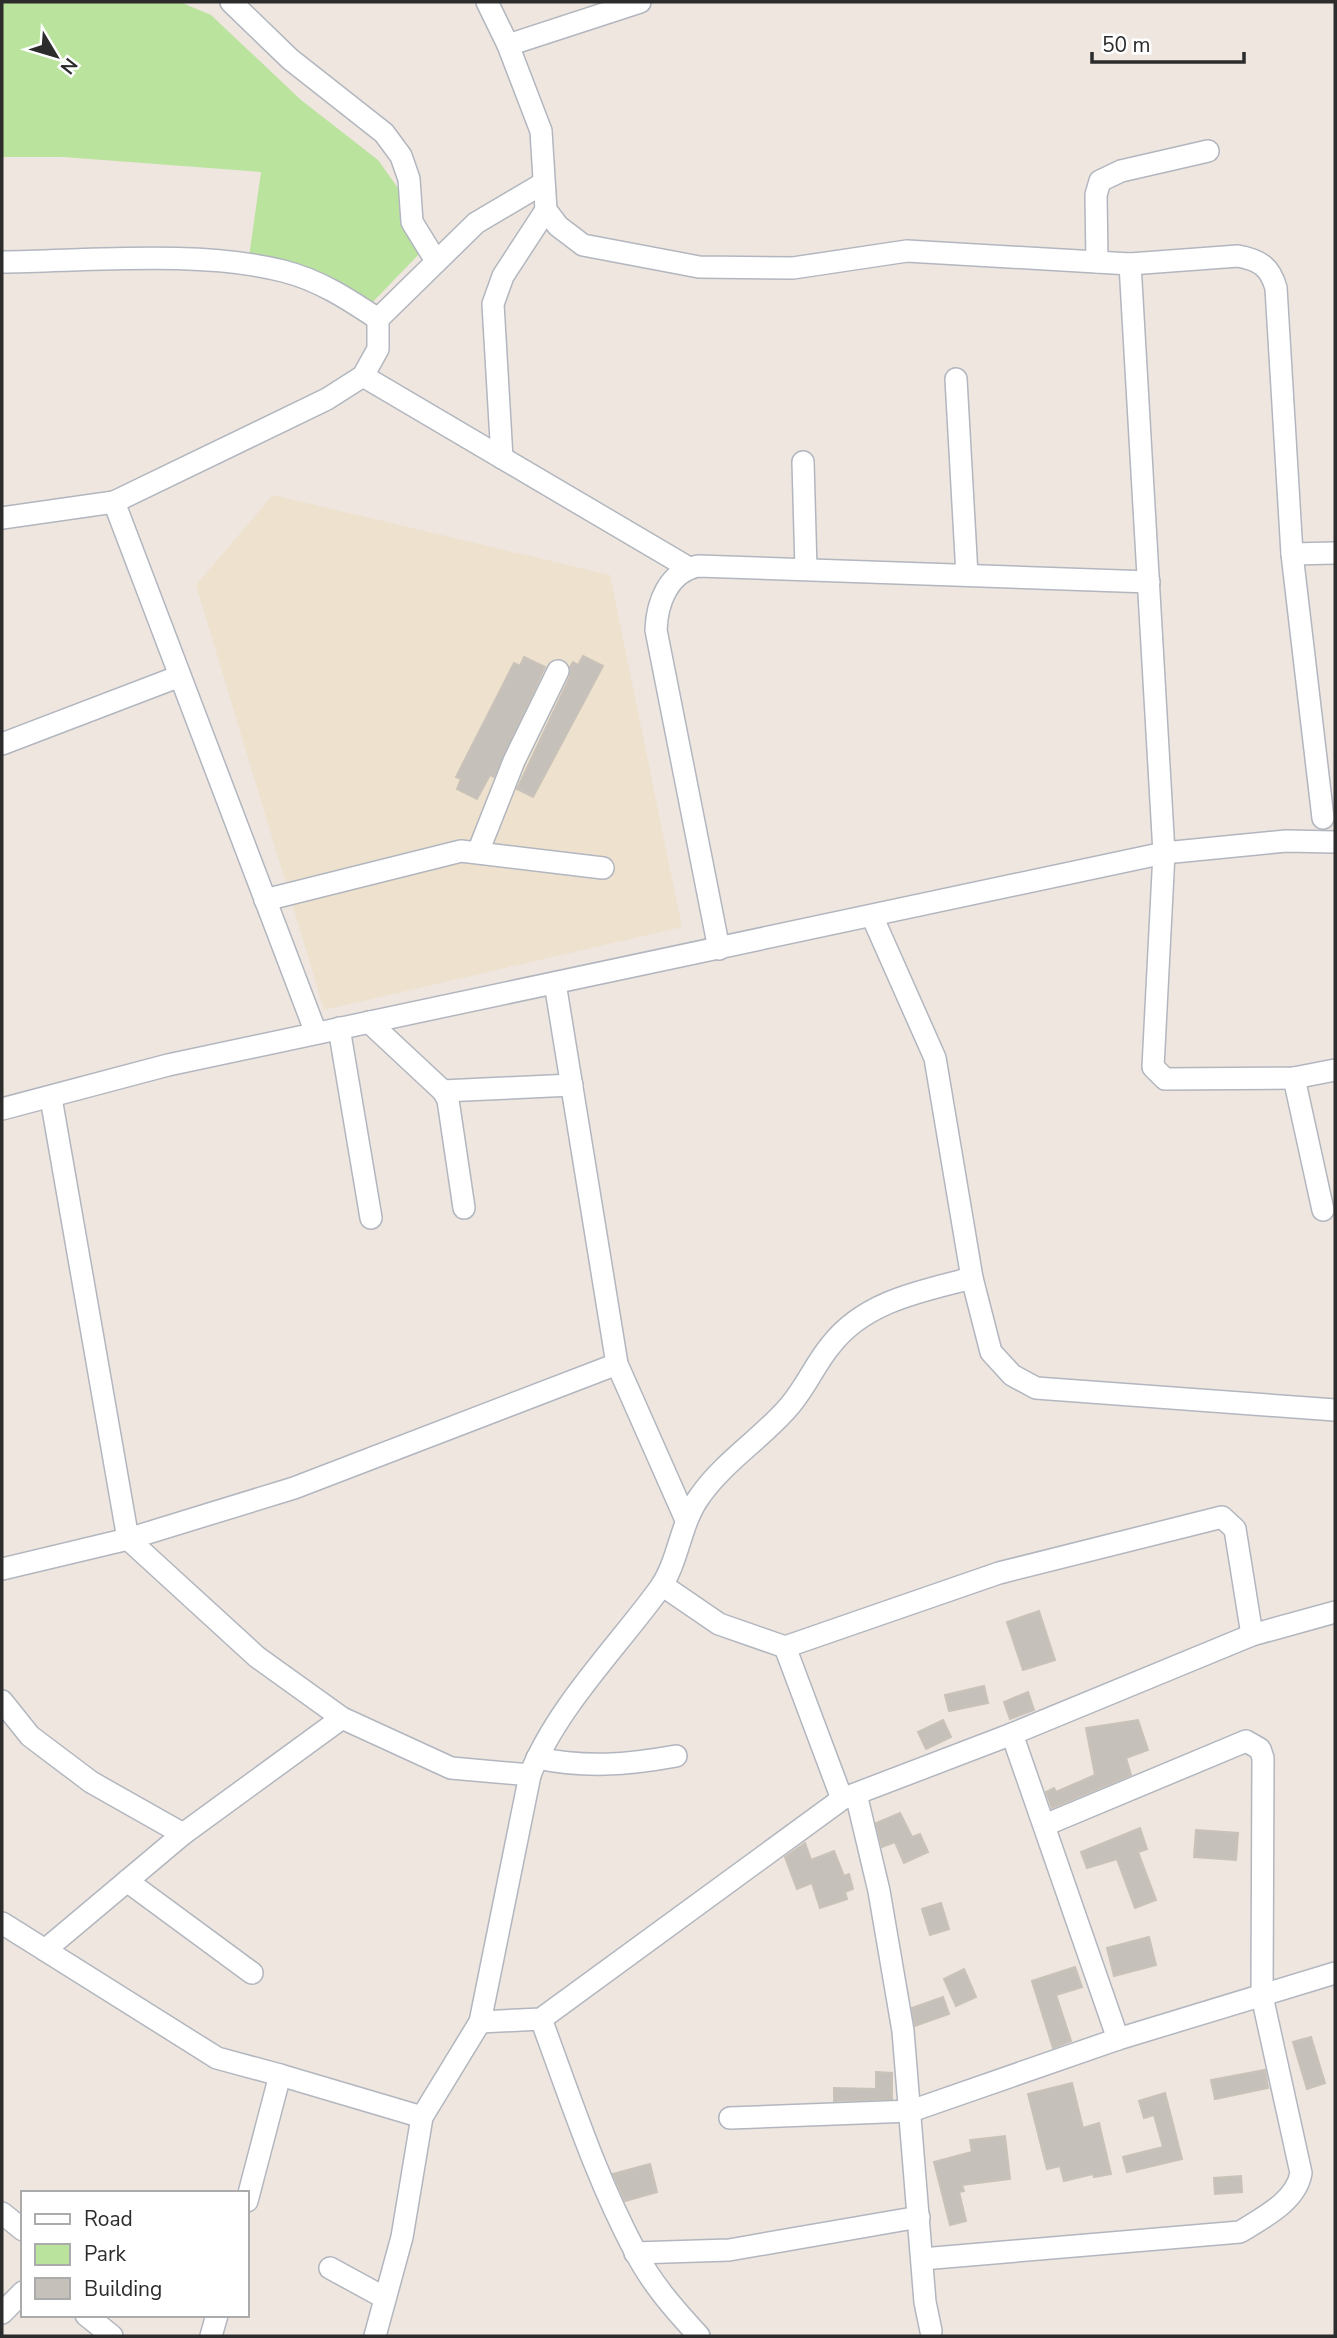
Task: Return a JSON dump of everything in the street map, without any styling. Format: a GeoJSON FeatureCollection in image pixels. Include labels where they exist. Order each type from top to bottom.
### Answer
{"type":"FeatureCollection","features":[{"type":"Feature","properties":{"kind":"street"},"geometry":{"type":"LineString","coordinates":[[231,2],[290,59],[384,133],[401,156],[409,179],[412,222],[436,261]]}},
{"type":"Feature","properties":{"kind":"street"},"geometry":{"type":"LineString","coordinates":[[487,2],[508,45],[541,131],[542,184],[547,210],[558,226],[583,245],[699,267],[793,268],[907,251],[1130,264],[1238,256],[1255,259],[1272,274],[1276,288],[1292,554],[1329,815],[1286,841]]}},
{"type":"Feature","properties":{"kind":"street"},"geometry":{"type":"LineString","coordinates":[[508,45],[640,2]]}},
{"type":"Feature","properties":{"kind":"street"},"geometry":{"type":"LineString","coordinates":[[1097,262],[1096,195],[1100,181],[1121,171],[1208,151]]}},
{"type":"Feature","properties":{"kind":"street"},"geometry":{"type":"LineString","coordinates":[[2,518],[114,502],[327,399],[363,376],[378,349],[378,319],[436,261],[476,223],[542,184]]}},
{"type":"Feature","properties":{"kind":"street"},"geometry":{"type":"LineString","coordinates":[[502,458],[493,304],[503,276],[547,210]]}},
{"type":"Feature","properties":{"kind":"street"},"geometry":{"type":"LineString","coordinates":[[2,262],[218,260],[284,271],[316,282],[378,319]]}},
{"type":"Feature","properties":{"kind":"street"},"geometry":{"type":"LineString","coordinates":[[1130,264],[1164,853],[1153,1067],[1157,1075],[1165,1079],[1294,1078],[1335,1070]]}},
{"type":"Feature","properties":{"kind":"street"},"geometry":{"type":"LineString","coordinates":[[363,376],[689,568],[806,569],[1149,582]]}},
{"type":"Feature","properties":{"kind":"street"},"geometry":{"type":"LineString","coordinates":[[956,379],[967,575]]}},
{"type":"Feature","properties":{"kind":"street"},"geometry":{"type":"LineString","coordinates":[[803,462],[806,569]]}},
{"type":"Feature","properties":{"kind":"street"},"geometry":{"type":"LineString","coordinates":[[114,502],[316,1033]]}},
{"type":"Feature","properties":{"kind":"street"},"geometry":{"type":"LineString","coordinates":[[1292,554],[1335,553]]}},
{"type":"Feature","properties":{"kind":"street"},"geometry":{"type":"LineString","coordinates":[[689,568],[677,576],[661,598],[657,608],[656,630],[719,949]]}},
{"type":"Feature","properties":{"kind":"street"},"geometry":{"type":"LineString","coordinates":[[478,852],[514,761],[558,671]]}},
{"type":"Feature","properties":{"kind":"street"},"geometry":{"type":"LineString","coordinates":[[2,744],[180,676]]}},
{"type":"Feature","properties":{"kind":"street"},"geometry":{"type":"LineString","coordinates":[[2,1109],[168,1065],[1164,853],[1286,841],[1335,842]]}},
{"type":"Feature","properties":{"kind":"street"},"geometry":{"type":"LineString","coordinates":[[265,900],[461,851],[603,867]]}},
{"type":"Feature","properties":{"kind":"street"},"geometry":{"type":"LineString","coordinates":[[872,916],[935,1058],[972,1278],[991,1352],[1013,1375],[1036,1388],[1335,1410]]}},
{"type":"Feature","properties":{"kind":"street"},"geometry":{"type":"LineString","coordinates":[[555,984],[617,1364],[686,1520]]}},
{"type":"Feature","properties":{"kind":"street"},"geometry":{"type":"LineString","coordinates":[[369,1022],[443,1091],[448,1100],[464,1208]]}},
{"type":"Feature","properties":{"kind":"street"},"geometry":{"type":"LineString","coordinates":[[339,1028],[371,1217]]}},
{"type":"Feature","properties":{"kind":"street"},"geometry":{"type":"LineString","coordinates":[[1294,1078],[1323,1210]]}},
{"type":"Feature","properties":{"kind":"street"},"geometry":{"type":"LineString","coordinates":[[443,1091],[572,1085]]}},
{"type":"Feature","properties":{"kind":"street"},"geometry":{"type":"LineString","coordinates":[[51,1098],[128,1539],[257,1657],[342,1718],[451,1768],[623,1766],[676,1756]]}},
{"type":"Feature","properties":{"kind":"street"},"geometry":{"type":"LineString","coordinates":[[375,2336],[402,2237],[422,2117],[480,2022],[533,1766],[593,1672],[662,1585],[686,1520],[699,1496],[802,1392],[830,1345],[849,1326],[898,1297],[972,1278]]}},
{"type":"Feature","properties":{"kind":"street"},"geometry":{"type":"LineString","coordinates":[[2,1569],[128,1539],[294,1488],[617,1364]]}},
{"type":"Feature","properties":{"kind":"street"},"geometry":{"type":"LineString","coordinates":[[662,1585],[719,1623],[785,1647],[999,1573],[1222,1517],[1236,1529],[1252,1635]]}},
{"type":"Feature","properties":{"kind":"street"},"geometry":{"type":"LineString","coordinates":[[480,2022],[541,2019],[849,1796],[1012,1734],[1252,1635],[1335,1612]]}},
{"type":"Feature","properties":{"kind":"street"},"geometry":{"type":"LineString","coordinates":[[785,1647],[849,1796],[879,1891],[903,2031],[922,2259],[931,2331]]}},
{"type":"Feature","properties":{"kind":"street"},"geometry":{"type":"LineString","coordinates":[[2,1701],[30,1736],[91,1782],[183,1834]]}},
{"type":"Feature","properties":{"kind":"street"},"geometry":{"type":"LineString","coordinates":[[45,1950],[183,1834],[342,1718]]}},
{"type":"Feature","properties":{"kind":"street"},"geometry":{"type":"LineString","coordinates":[[1012,1734],[1118,2039]]}},
{"type":"Feature","properties":{"kind":"street"},"geometry":{"type":"LineString","coordinates":[[922,2259],[1240,2232],[1270,2214],[1299,2183],[1301,2173],[1262,1996],[1262,1758],[1254,1743],[1246,1741],[1045,1825]]}},
{"type":"Feature","properties":{"kind":"street"},"geometry":{"type":"LineString","coordinates":[[127,1881],[252,1973]]}},
{"type":"Feature","properties":{"kind":"street"},"geometry":{"type":"LineString","coordinates":[[2,1923],[217,2058],[422,2117]]}},
{"type":"Feature","properties":{"kind":"street"},"geometry":{"type":"LineString","coordinates":[[730,2118],[911,2111],[1118,2039],[1335,1973]]}},
{"type":"Feature","properties":{"kind":"street"},"geometry":{"type":"LineString","coordinates":[[541,2019],[601,2178],[635,2253],[672,2306],[699,2336]]}},
{"type":"Feature","properties":{"kind":"street"},"geometry":{"type":"LineString","coordinates":[[248,2197],[280,2075]]}},
{"type":"Feature","properties":{"kind":"street"},"geometry":{"type":"LineString","coordinates":[[2,2213],[21,2228]]}},
{"type":"Feature","properties":{"kind":"street"},"geometry":{"type":"LineString","coordinates":[[635,2253],[729,2250],[919,2217]]}},
{"type":"Feature","properties":{"kind":"street"},"geometry":{"type":"LineString","coordinates":[[330,2268],[385,2298]]}},
{"type":"Feature","properties":{"kind":"street"},"geometry":{"type":"LineString","coordinates":[[2,2314],[21,2294]]}},
{"type":"Feature","properties":{"kind":"street"},"geometry":{"type":"LineString","coordinates":[[88,2317],[112,2336]]}},
{"type":"Feature","properties":{"kind":"street"},"geometry":{"type":"LineString","coordinates":[[211,2336],[216,2317]]}},
{"type":"Feature","properties":{"kind":"shaded area"},"geometry":{"type":"Polygon","coordinates":[[[273,495],[610,575],[682,927],[324,1010],[196,585],[273,495]]]}},
{"type":"Feature","properties":{"kind":"green space"},"geometry":{"type":"Polygon","coordinates":[[[2,2],[180,2],[211,15],[301,100],[378,160],[398,188],[402,207],[420,253],[368,307],[249,257],[261,172],[63,157],[2,157],[2,2]]]}},
{"type":"Feature","properties":{"kind":"building"},"geometry":{"type":"Polygon","coordinates":[[[583,656],[603,666],[533,797],[517,789],[570,677],[570,667],[573,662],[578,665],[583,656]]]}},
{"type":"Feature","properties":{"kind":"building"},"geometry":{"type":"Polygon","coordinates":[[[524,657],[545,667],[494,777],[490,775],[477,799],[457,789],[461,779],[456,777],[514,663],[520,666],[524,657]]]}},
{"type":"Feature","properties":{"kind":"building"},"geometry":{"type":"Polygon","coordinates":[[[1039,1611],[1055,1660],[1023,1670],[1007,1622],[1039,1611]]]}},
{"type":"Feature","properties":{"kind":"building"},"geometry":{"type":"Polygon","coordinates":[[[984,1686],[988,1703],[949,1711],[945,1695],[984,1686]]]}},
{"type":"Feature","properties":{"kind":"building"},"geometry":{"type":"Polygon","coordinates":[[[1028,1692],[1034,1710],[1010,1719],[1004,1702],[1028,1692]]]}},
{"type":"Feature","properties":{"kind":"building"},"geometry":{"type":"Polygon","coordinates":[[[943,1720],[951,1737],[926,1749],[918,1732],[943,1720]]]}},
{"type":"Feature","properties":{"kind":"building"},"geometry":{"type":"Polygon","coordinates":[[[1138,1720],[1148,1750],[1126,1758],[1131,1775],[1052,1808],[1046,1792],[1054,1788],[1056,1792],[1095,1775],[1086,1728],[1138,1720]]]}},
{"type":"Feature","properties":{"kind":"building"},"geometry":{"type":"Polygon","coordinates":[[[900,1813],[912,1837],[920,1834],[928,1852],[904,1863],[895,1842],[882,1847],[876,1823],[900,1813]]]}},
{"type":"Feature","properties":{"kind":"building"},"geometry":{"type":"Polygon","coordinates":[[[1140,1828],[1147,1849],[1138,1852],[1156,1900],[1135,1908],[1117,1859],[1087,1868],[1081,1852],[1140,1828]]]}},
{"type":"Feature","properties":{"kind":"building"},"geometry":{"type":"Polygon","coordinates":[[[1196,1830],[1238,1833],[1236,1860],[1194,1857],[1196,1830]]]}},
{"type":"Feature","properties":{"kind":"building"},"geometry":{"type":"Polygon","coordinates":[[[805,1843],[811,1860],[834,1851],[844,1876],[849,1874],[853,1889],[845,1892],[847,1899],[820,1908],[812,1883],[797,1889],[785,1857],[805,1843]]]}},
{"type":"Feature","properties":{"kind":"building"},"geometry":{"type":"Polygon","coordinates":[[[941,1903],[949,1929],[930,1935],[922,1909],[941,1903]]]}},
{"type":"Feature","properties":{"kind":"building"},"geometry":{"type":"Polygon","coordinates":[[[1149,1937],[1156,1965],[1114,1976],[1107,1948],[1149,1937]]]}},
{"type":"Feature","properties":{"kind":"building"},"geometry":{"type":"Polygon","coordinates":[[[1075,1967],[1082,1987],[1056,1995],[1071,2041],[1053,2048],[1032,1981],[1075,1967]]]}},
{"type":"Feature","properties":{"kind":"building"},"geometry":{"type":"Polygon","coordinates":[[[964,1969],[976,1997],[956,2006],[944,1979],[964,1969]]]}},
{"type":"Feature","properties":{"kind":"building"},"geometry":{"type":"Polygon","coordinates":[[[943,1997],[949,2014],[915,2026],[912,2008],[943,1997]]]}},
{"type":"Feature","properties":{"kind":"building"},"geometry":{"type":"Polygon","coordinates":[[[1311,2037],[1325,2083],[1307,2089],[1293,2042],[1311,2037]]]}},
{"type":"Feature","properties":{"kind":"building"},"geometry":{"type":"Polygon","coordinates":[[[1265,2070],[1268,2088],[1215,2099],[1211,2080],[1265,2070]]]}},
{"type":"Feature","properties":{"kind":"building"},"geometry":{"type":"Polygon","coordinates":[[[876,2072],[892,2073],[892,2099],[834,2101],[834,2088],[876,2089],[876,2072]]]}},
{"type":"Feature","properties":{"kind":"building"},"geometry":{"type":"Polygon","coordinates":[[[1072,2083],[1083,2128],[1099,2123],[1111,2174],[1094,2177],[1093,2174],[1064,2181],[1060,2166],[1047,2169],[1028,2094],[1072,2083]]]}},
{"type":"Feature","properties":{"kind":"building"},"geometry":{"type":"Polygon","coordinates":[[[1165,2093],[1182,2159],[1127,2172],[1123,2157],[1163,2147],[1154,2115],[1144,2118],[1139,2101],[1165,2093]]]}},
{"type":"Feature","properties":{"kind":"building"},"geometry":{"type":"Polygon","coordinates":[[[1005,2136],[1010,2179],[962,2185],[964,2191],[959,2192],[966,2221],[950,2225],[934,2162],[972,2152],[970,2140],[1005,2136]]]}},
{"type":"Feature","properties":{"kind":"building"},"geometry":{"type":"Polygon","coordinates":[[[650,2164],[657,2192],[625,2201],[613,2174],[650,2164]]]}},
{"type":"Feature","properties":{"kind":"building"},"geometry":{"type":"Polygon","coordinates":[[[1241,2176],[1242,2192],[1215,2194],[1214,2178],[1241,2176]]]}}]}
